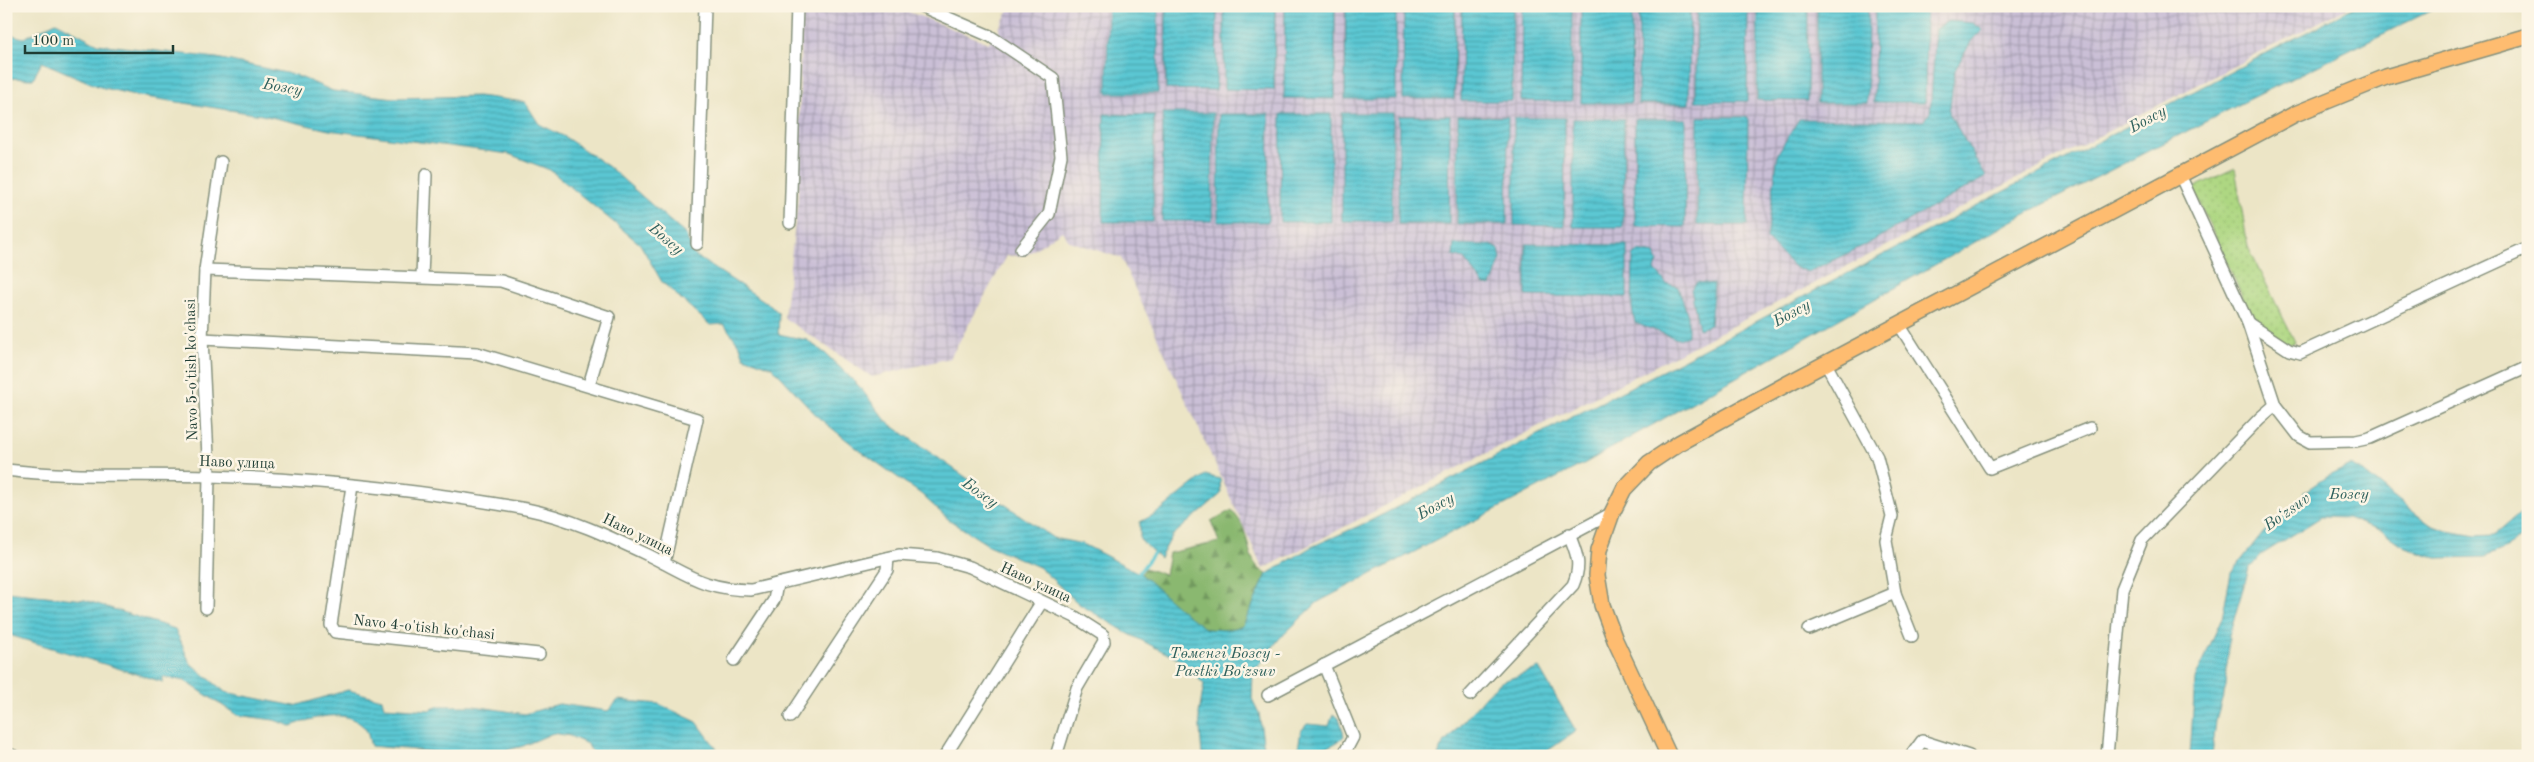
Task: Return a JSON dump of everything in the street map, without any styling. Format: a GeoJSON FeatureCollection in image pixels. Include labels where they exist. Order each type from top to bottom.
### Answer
{"type":"FeatureCollection","features":[{"type":"Feature","properties":{"kind":"main road"},"geometry":{"type":"LineString","coordinates":[[1669,756],[1615,640],[1600,598],[1597,560],[1612,513],[1624,489],[1636,475],[1664,453],[1826,364],[2295,114],[2355,88],[2528,36]]}},
{"type":"Feature","properties":{"kind":"street"},"geometry":{"type":"LineString","coordinates":[[697,244],[705,6]]}},
{"type":"Feature","properties":{"kind":"street"},"geometry":{"type":"LineString","coordinates":[[790,223],[797,6]]}},
{"type":"Feature","properties":{"kind":"street"},"geometry":{"type":"LineString","coordinates":[[921,6],[990,36],[1053,78],[1061,156],[1049,214],[1021,250]]}},
{"type":"Feature","properties":{"kind":"street","name":"Navo 5-o'tish ko'chasi"},"geometry":{"type":"LineString","coordinates":[[206,608],[209,476],[202,339],[205,270],[221,162]]}},
{"type":"Feature","properties":{"kind":"street"},"geometry":{"type":"LineString","coordinates":[[2180,175],[2248,323],[2275,405],[2299,436],[2310,442],[2356,441],[2370,438],[2528,367]]}},
{"type":"Feature","properties":{"kind":"street"},"geometry":{"type":"LineString","coordinates":[[422,278],[426,176]]}},
{"type":"Feature","properties":{"kind":"street"},"geometry":{"type":"LineString","coordinates":[[2248,323],[2289,350],[2300,352],[2528,248]]}},
{"type":"Feature","properties":{"kind":"street"},"geometry":{"type":"LineString","coordinates":[[205,270],[501,281],[609,317],[589,385]]}},
{"type":"Feature","properties":{"kind":"street"},"geometry":{"type":"LineString","coordinates":[[1900,326],[1990,468],[2090,428]]}},
{"type":"Feature","properties":{"kind":"street"},"geometry":{"type":"LineString","coordinates":[[202,339],[478,353],[697,419],[664,563]]}},
{"type":"Feature","properties":{"kind":"street"},"geometry":{"type":"LineString","coordinates":[[1826,364],[1877,457],[1892,516],[1886,540],[1895,593],[1912,636]]}},
{"type":"Feature","properties":{"kind":"street"},"geometry":{"type":"LineString","coordinates":[[2107,756],[2122,589],[2142,540],[2260,418],[2275,405]]}},
{"type":"Feature","properties":{"kind":"street","name":"Наво улица"},"geometry":{"type":"LineString","coordinates":[[6,470],[92,475],[288,479],[436,494],[528,510],[572,520],[664,563],[698,582],[728,590],[751,590],[899,555],[936,558],[970,567],[1075,617],[1100,632],[1105,639],[1077,688],[1056,756]]}},
{"type":"Feature","properties":{"kind":"street","name":"Navo 4-o'tish ko'chasi"},"geometry":{"type":"LineString","coordinates":[[352,486],[331,625],[335,632],[539,654]]}},
{"type":"Feature","properties":{"kind":"street"},"geometry":{"type":"LineString","coordinates":[[1268,695],[1569,534],[1612,513]]}},
{"type":"Feature","properties":{"kind":"street"},"geometry":{"type":"LineString","coordinates":[[1470,695],[1573,585],[1579,571],[1578,557],[1569,534]]}},
{"type":"Feature","properties":{"kind":"street"},"geometry":{"type":"LineString","coordinates":[[790,717],[887,570],[888,558]]}},
{"type":"Feature","properties":{"kind":"street"},"geometry":{"type":"LineString","coordinates":[[734,660],[774,600],[777,584]]}},
{"type":"Feature","properties":{"kind":"street"},"geometry":{"type":"LineString","coordinates":[[1809,629],[1895,593]]}},
{"type":"Feature","properties":{"kind":"street"},"geometry":{"type":"LineString","coordinates":[[946,756],[1041,602]]}},
{"type":"Feature","properties":{"kind":"street"},"geometry":{"type":"LineString","coordinates":[[1324,665],[1353,737],[1344,756]]}},
{"type":"Feature","properties":{"kind":"street"},"geometry":{"type":"LineString","coordinates":[[1911,756],[1922,741],[1969,756]]}},
{"type":"Feature","properties":{"kind":"street"},"geometry":{"type":"LineString","coordinates":[[6,753],[14,756]]}},
{"type":"Feature","properties":{"kind":"shaded area"},"geometry":{"type":"Polygon","coordinates":[[[801,6],[894,6],[989,43],[994,32],[999,35],[999,28],[1011,6],[2350,6],[1263,569],[1121,258],[1069,241],[1062,231],[1026,255],[1007,256],[950,358],[872,377],[784,318],[798,198],[801,6]]]}},
{"type":"Feature","properties":{"kind":"green space"},"geometry":{"type":"Polygon","coordinates":[[[2235,168],[2248,247],[2295,342],[2289,345],[2254,322],[2193,188],[2235,168]]]}},
{"type":"Feature","properties":{"kind":"green space"},"geometry":{"type":"Polygon","coordinates":[[[1232,510],[1244,530],[1255,564],[1267,574],[1243,626],[1217,630],[1208,629],[1193,621],[1141,574],[1145,568],[1165,575],[1169,553],[1219,542],[1211,521],[1232,510]]]}},
{"type":"Feature","properties":{"kind":"water"},"geometry":{"type":"Polygon","coordinates":[[[1108,6],[1158,6],[1158,93],[1107,93],[1108,6]]]}},
{"type":"Feature","properties":{"kind":"water"},"geometry":{"type":"Polygon","coordinates":[[[1166,6],[1217,6],[1216,90],[1166,89],[1166,6]]]}},
{"type":"Feature","properties":{"kind":"water"},"geometry":{"type":"Polygon","coordinates":[[[1224,6],[1275,6],[1274,90],[1224,89],[1224,6]]]}},
{"type":"Feature","properties":{"kind":"water"},"geometry":{"type":"Polygon","coordinates":[[[1285,6],[1335,6],[1335,99],[1284,98],[1285,6]]]}},
{"type":"Feature","properties":{"kind":"water"},"geometry":{"type":"Polygon","coordinates":[[[1346,6],[1396,6],[1396,99],[1345,99],[1346,6]]]}},
{"type":"Feature","properties":{"kind":"water"},"geometry":{"type":"Polygon","coordinates":[[[1404,6],[1455,6],[1454,99],[1403,99],[1404,6]]]}},
{"type":"Feature","properties":{"kind":"water"},"geometry":{"type":"Polygon","coordinates":[[[1462,6],[1513,6],[1512,101],[1461,101],[1462,6]]]}},
{"type":"Feature","properties":{"kind":"water"},"geometry":{"type":"Polygon","coordinates":[[[1522,6],[1572,6],[1572,101],[1521,101],[1522,6]]]}},
{"type":"Feature","properties":{"kind":"water"},"geometry":{"type":"Polygon","coordinates":[[[1581,6],[1632,6],[1631,103],[1581,103],[1581,6]]]}},
{"type":"Feature","properties":{"kind":"water"},"geometry":{"type":"Polygon","coordinates":[[[1639,6],[1690,6],[1689,104],[1638,104],[1639,6]]]}},
{"type":"Feature","properties":{"kind":"water"},"geometry":{"type":"Polygon","coordinates":[[[1697,6],[1748,6],[1747,101],[1696,101],[1697,6]]]}},
{"type":"Feature","properties":{"kind":"water"},"geometry":{"type":"Polygon","coordinates":[[[1758,6],[1808,6],[1807,101],[1757,100],[1758,6]]]}},
{"type":"Feature","properties":{"kind":"water"},"geometry":{"type":"Polygon","coordinates":[[[1817,6],[1868,6],[1867,103],[1817,103],[1817,6]]]}},
{"type":"Feature","properties":{"kind":"water"},"geometry":{"type":"Polygon","coordinates":[[[1875,6],[1926,6],[1925,102],[1874,102],[1875,6]]]}},
{"type":"Feature","properties":{"kind":"water","name":"Төменгі Бозсу - Pastki Boʻzsuv"},"geometry":{"type":"Polygon","coordinates":[[[2356,6],[2440,6],[2248,100],[2021,216],[1587,462],[1318,602],[1279,639],[1253,673],[1252,699],[1259,713],[1265,756],[1202,756],[1199,714],[1204,684],[1178,659],[1129,634],[1079,604],[1039,567],[988,545],[948,519],[921,494],[858,449],[819,418],[772,367],[744,357],[740,346],[724,324],[710,325],[662,282],[640,244],[550,170],[509,154],[329,130],[262,115],[139,96],[100,87],[42,62],[33,79],[6,78],[6,34],[24,38],[56,22],[98,44],[217,58],[295,75],[333,91],[395,98],[478,96],[525,102],[539,124],[565,137],[609,167],[686,235],[694,255],[772,306],[779,314],[778,334],[807,340],[826,354],[858,385],[888,423],[1053,538],[1083,544],[1141,574],[1187,615],[1206,629],[1226,630],[1243,626],[1267,574],[1311,547],[1370,521],[1683,360],[2356,6]]]}},
{"type":"Feature","properties":{"kind":"water"},"geometry":{"type":"Polygon","coordinates":[[[1948,21],[1973,23],[1983,30],[1972,40],[1955,70],[1949,113],[1986,177],[1865,245],[1808,272],[1794,267],[1767,239],[1778,153],[1799,119],[1923,121],[1930,114],[1936,29],[1948,21]]]}},
{"type":"Feature","properties":{"kind":"water"},"geometry":{"type":"Polygon","coordinates":[[[1163,113],[1213,113],[1212,221],[1162,221],[1163,113]]]}},
{"type":"Feature","properties":{"kind":"water"},"geometry":{"type":"Polygon","coordinates":[[[1342,113],[1393,113],[1392,221],[1342,221],[1342,113]]]}},
{"type":"Feature","properties":{"kind":"water"},"geometry":{"type":"Polygon","coordinates":[[[1104,114],[1154,115],[1153,222],[1103,222],[1104,114]]]}},
{"type":"Feature","properties":{"kind":"water"},"geometry":{"type":"Polygon","coordinates":[[[1219,114],[1269,114],[1268,222],[1218,222],[1219,114]]]}},
{"type":"Feature","properties":{"kind":"water"},"geometry":{"type":"Polygon","coordinates":[[[1281,114],[1331,114],[1331,222],[1280,222],[1281,114]]]}},
{"type":"Feature","properties":{"kind":"water"},"geometry":{"type":"Polygon","coordinates":[[[1399,116],[1450,116],[1449,224],[1398,224],[1399,116]]]}},
{"type":"Feature","properties":{"kind":"water"},"geometry":{"type":"Polygon","coordinates":[[[1458,116],[1508,117],[1507,224],[1457,224],[1458,116]]]}},
{"type":"Feature","properties":{"kind":"water"},"geometry":{"type":"Polygon","coordinates":[[[1698,117],[1748,117],[1747,225],[1697,225],[1698,117]]]}},
{"type":"Feature","properties":{"kind":"water"},"geometry":{"type":"Polygon","coordinates":[[[1514,118],[1565,118],[1564,226],[1514,225],[1514,118]]]}},
{"type":"Feature","properties":{"kind":"water"},"geometry":{"type":"Polygon","coordinates":[[[1573,119],[1624,119],[1623,227],[1573,227],[1573,119]]]}},
{"type":"Feature","properties":{"kind":"water"},"geometry":{"type":"Polygon","coordinates":[[[1635,119],[1686,119],[1685,227],[1635,226],[1635,119]]]}},
{"type":"Feature","properties":{"kind":"water"},"geometry":{"type":"Polygon","coordinates":[[[1454,244],[1491,245],[1499,249],[1501,259],[1491,286],[1484,285],[1464,259],[1453,256],[1454,244]]]}},
{"type":"Feature","properties":{"kind":"water"},"geometry":{"type":"Polygon","coordinates":[[[1526,244],[1627,245],[1627,297],[1526,296],[1526,244]]]}},
{"type":"Feature","properties":{"kind":"water"},"geometry":{"type":"Polygon","coordinates":[[[1639,251],[1655,254],[1658,261],[1655,270],[1666,283],[1678,287],[1688,316],[1688,336],[1678,339],[1635,323],[1632,308],[1633,255],[1639,251]]]}},
{"type":"Feature","properties":{"kind":"water"},"geometry":{"type":"Polygon","coordinates":[[[1697,282],[1714,284],[1710,325],[1699,329],[1691,289],[1697,282]]]}},
{"type":"Feature","properties":{"kind":"water","name":"Бозсу"},"geometry":{"type":"Polygon","coordinates":[[[2350,466],[2361,470],[2431,525],[2447,531],[2476,536],[2494,535],[2528,506],[2528,534],[2504,549],[2485,557],[2437,558],[2405,547],[2383,531],[2347,518],[2321,517],[2261,555],[2249,569],[2229,635],[2226,686],[2216,721],[2212,756],[2190,756],[2195,679],[2222,618],[2231,573],[2264,532],[2303,501],[2304,492],[2326,477],[2350,466]]]}},
{"type":"Feature","properties":{"kind":"water"},"geometry":{"type":"Polygon","coordinates":[[[1205,475],[1220,479],[1221,494],[1172,536],[1160,558],[1140,540],[1140,522],[1157,513],[1205,475]]]}},
{"type":"Feature","properties":{"kind":"water"},"geometry":{"type":"Polygon","coordinates":[[[6,592],[85,600],[175,629],[190,663],[225,692],[295,706],[348,690],[382,699],[384,707],[429,710],[440,706],[474,706],[525,714],[559,704],[608,711],[618,700],[659,704],[697,722],[722,756],[595,756],[587,744],[570,736],[553,733],[523,746],[486,756],[371,746],[364,727],[347,717],[328,716],[291,726],[274,720],[237,715],[185,681],[163,677],[163,682],[6,634],[6,592]]]}},
{"type":"Feature","properties":{"kind":"water"},"geometry":{"type":"Polygon","coordinates":[[[1539,668],[1576,731],[1540,756],[1438,756],[1441,747],[1486,695],[1501,682],[1539,668]]]}},
{"type":"Feature","properties":{"kind":"water"},"geometry":{"type":"Polygon","coordinates":[[[1333,714],[1340,720],[1344,736],[1334,744],[1316,750],[1308,756],[1297,754],[1301,731],[1307,724],[1329,726],[1333,714]]]}},
{"type":"Feature","properties":{"kind":"waterway"},"geometry":{"type":"LineString","coordinates":[[1136,576],[1154,553]]}},
{"type":"Feature","properties":{"kind":"water label","name":"Boʻzsuv"},"geometry":{"type":"Point","coordinates":[2286,511]}}]}
